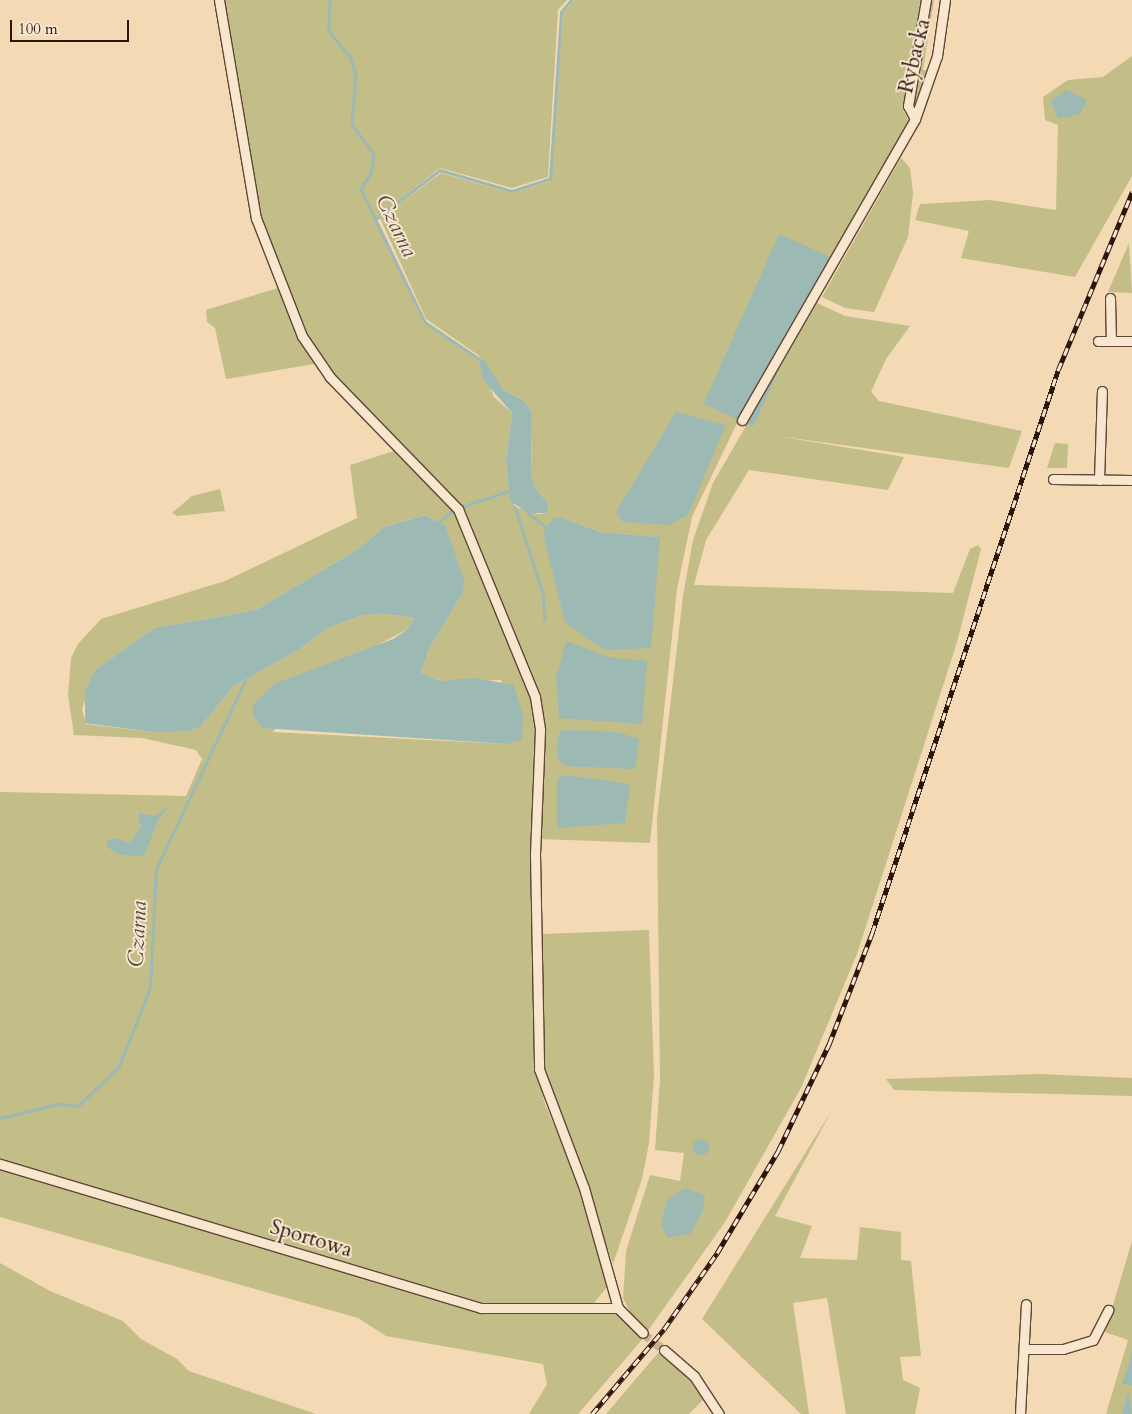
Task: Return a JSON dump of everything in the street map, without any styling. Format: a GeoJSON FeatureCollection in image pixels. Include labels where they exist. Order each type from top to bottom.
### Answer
{"type":"FeatureCollection","features":[{"type":"Feature","properties":{"kind":"street"},"geometry":{"type":"LineString","coordinates":[[219,0],[256,218],[302,336],[330,377],[458,509],[535,697],[540,730],[535,854],[539,1069],[584,1188],[614,1286],[618,1308],[643,1333]]}},
{"type":"Feature","properties":{"kind":"street"},"geometry":{"type":"LineString","coordinates":[[915,119],[908,106],[926,0]]}},
{"type":"Feature","properties":{"kind":"street","name":"Rybacka"},"geometry":{"type":"LineString","coordinates":[[742,420],[915,119],[937,56],[945,0]]}},
{"type":"Feature","properties":{"kind":"street"},"geometry":{"type":"LineString","coordinates":[[1110,298],[1110,341]]}},
{"type":"Feature","properties":{"kind":"street"},"geometry":{"type":"LineString","coordinates":[[1098,341],[1132,340]]}},
{"type":"Feature","properties":{"kind":"street"},"geometry":{"type":"LineString","coordinates":[[1099,480],[1102,391]]}},
{"type":"Feature","properties":{"kind":"street"},"geometry":{"type":"LineString","coordinates":[[1052,479],[1132,480]]}},
{"type":"Feature","properties":{"kind":"street","name":"Sportowa"},"geometry":{"type":"LineString","coordinates":[[0,1164],[481,1308],[618,1308]]}},
{"type":"Feature","properties":{"kind":"street"},"geometry":{"type":"LineString","coordinates":[[1020,1414],[1026,1304]]}},
{"type":"Feature","properties":{"kind":"street"},"geometry":{"type":"LineString","coordinates":[[1025,1349],[1063,1349],[1094,1340],[1108,1310]]}},
{"type":"Feature","properties":{"kind":"street"},"geometry":{"type":"LineString","coordinates":[[664,1350],[694,1376],[719,1414]]}},
{"type":"Feature","properties":{"kind":"shaded area"},"geometry":{"type":"Polygon","coordinates":[[[223,0],[567,0],[558,10],[548,177],[512,188],[440,168],[375,219],[423,321],[477,356],[494,397],[512,413],[506,461],[509,491],[515,507],[539,514],[547,513],[549,504],[535,488],[531,475],[532,412],[525,402],[503,389],[478,355],[426,319],[380,218],[441,173],[512,193],[551,181],[563,13],[574,0],[924,0],[903,110],[909,121],[739,419],[692,517],[677,589],[650,843],[540,839],[543,718],[539,698],[535,1062],[545,1104],[582,1191],[608,1286],[593,1304],[487,1304],[0,1159],[0,792],[186,796],[202,759],[196,750],[142,738],[74,735],[68,695],[71,658],[78,644],[101,619],[225,581],[357,518],[350,465],[397,450],[429,473],[316,357],[304,334],[258,212],[223,0]],[[425,515],[384,527],[358,549],[256,610],[154,628],[95,670],[82,709],[86,724],[152,732],[201,726],[234,686],[300,649],[328,628],[362,615],[387,614],[414,618],[408,629],[370,649],[272,732],[507,744],[501,680],[441,681],[421,673],[429,649],[463,593],[445,525],[425,515]],[[561,517],[543,534],[660,537],[600,532],[561,517]]]}},
{"type":"Feature","properties":{"kind":"shaded area"},"geometry":{"type":"Polygon","coordinates":[[[929,0],[934,0],[923,70],[929,71],[915,109],[911,108],[929,0]]]}},
{"type":"Feature","properties":{"kind":"shaded area"},"geometry":{"type":"Polygon","coordinates":[[[1132,56],[1132,176],[1075,277],[961,258],[969,231],[915,220],[920,204],[990,200],[1056,210],[1058,125],[1045,120],[1043,97],[1068,80],[1103,77],[1132,56]]]}},
{"type":"Feature","properties":{"kind":"shaded area"},"geometry":{"type":"Polygon","coordinates":[[[901,158],[910,168],[913,193],[908,237],[874,312],[845,308],[822,297],[901,158]]]}},
{"type":"Feature","properties":{"kind":"shaded area"},"geometry":{"type":"Polygon","coordinates":[[[1129,243],[1132,293],[1108,292],[1129,243]]]}},
{"type":"Feature","properties":{"kind":"shaded area"},"geometry":{"type":"Polygon","coordinates":[[[281,287],[314,364],[226,379],[215,328],[207,322],[206,310],[281,287]]]}},
{"type":"Feature","properties":{"kind":"shaded area"},"geometry":{"type":"Polygon","coordinates":[[[817,303],[845,316],[910,326],[886,359],[871,392],[879,401],[1022,431],[1009,468],[777,436],[904,457],[888,490],[749,470],[706,540],[694,585],[953,593],[970,549],[978,545],[981,549],[957,642],[857,954],[801,1088],[725,1222],[647,1332],[633,1318],[623,1298],[626,1251],[650,1175],[680,1181],[684,1153],[655,1150],[660,1080],[657,818],[683,596],[693,540],[713,483],[817,303]]]}},
{"type":"Feature","properties":{"kind":"shaded area"},"geometry":{"type":"Polygon","coordinates":[[[1055,443],[1068,444],[1067,468],[1047,468],[1055,443]]]}},
{"type":"Feature","properties":{"kind":"shaded area"},"geometry":{"type":"Polygon","coordinates":[[[220,489],[225,511],[177,516],[172,513],[192,496],[220,489]]]}},
{"type":"Feature","properties":{"kind":"shaded area"},"geometry":{"type":"Polygon","coordinates":[[[649,930],[654,1076],[649,1143],[642,1179],[613,1264],[542,1060],[543,934],[649,930]]]}},
{"type":"Feature","properties":{"kind":"shaded area"},"geometry":{"type":"Polygon","coordinates":[[[1039,1074],[1132,1078],[1132,1096],[894,1090],[886,1079],[1039,1074]]]}},
{"type":"Feature","properties":{"kind":"shaded area"},"geometry":{"type":"Polygon","coordinates":[[[832,1110],[775,1216],[812,1226],[800,1258],[857,1260],[860,1227],[901,1232],[901,1260],[911,1261],[921,1356],[900,1357],[903,1380],[920,1388],[915,1414],[846,1414],[827,1298],[793,1303],[809,1414],[801,1414],[702,1319],[832,1110]]]}},
{"type":"Feature","properties":{"kind":"shaded area"},"geometry":{"type":"Polygon","coordinates":[[[0,1167],[481,1308],[618,1308],[646,1335],[578,1414],[529,1414],[547,1384],[543,1364],[386,1336],[358,1318],[0,1217],[0,1167]]]}},
{"type":"Feature","properties":{"kind":"shaded area"},"geometry":{"type":"Polygon","coordinates":[[[1132,1241],[1132,1414],[1106,1414],[1128,1340],[1105,1332],[1132,1241]]]}},
{"type":"Feature","properties":{"kind":"shaded area"},"geometry":{"type":"Polygon","coordinates":[[[0,1263],[50,1291],[123,1321],[141,1339],[177,1359],[189,1371],[316,1414],[0,1414],[0,1263]]]}},
{"type":"Feature","properties":{"kind":"shaded area"},"geometry":{"type":"Polygon","coordinates":[[[658,1353],[693,1380],[705,1398],[689,1414],[606,1414],[658,1353]]]}},
{"type":"Feature","properties":{"kind":"water"},"geometry":{"type":"Polygon","coordinates":[[[1066,90],[1087,100],[1080,114],[1058,119],[1051,101],[1066,90]]]}},
{"type":"Feature","properties":{"kind":"water"},"geometry":{"type":"Polygon","coordinates":[[[779,234],[829,256],[754,426],[703,404],[779,234]]]}},
{"type":"Feature","properties":{"kind":"water"},"geometry":{"type":"Polygon","coordinates":[[[484,360],[503,389],[525,402],[532,412],[531,475],[535,488],[549,504],[547,513],[528,513],[510,501],[506,461],[512,413],[484,381],[479,362],[484,360]]]}},
{"type":"Feature","properties":{"kind":"water"},"geometry":{"type":"Polygon","coordinates":[[[676,412],[726,425],[688,515],[669,525],[623,522],[616,512],[676,412]]]}},
{"type":"Feature","properties":{"kind":"water"},"geometry":{"type":"Polygon","coordinates":[[[425,515],[445,525],[464,580],[463,593],[429,649],[421,673],[441,681],[475,678],[514,685],[523,716],[522,740],[507,744],[262,728],[253,715],[253,705],[274,684],[393,639],[408,629],[414,618],[387,614],[362,615],[328,628],[300,649],[234,686],[201,726],[188,731],[152,732],[85,723],[85,692],[95,670],[154,628],[256,610],[358,549],[384,527],[425,515]]]}},
{"type":"Feature","properties":{"kind":"water"},"geometry":{"type":"Polygon","coordinates":[[[561,517],[600,532],[660,537],[651,648],[604,650],[565,622],[543,534],[552,519],[561,517]]]}},
{"type":"Feature","properties":{"kind":"water"},"geometry":{"type":"Polygon","coordinates":[[[566,641],[612,658],[647,661],[642,724],[559,718],[556,677],[566,641]]]}},
{"type":"Feature","properties":{"kind":"water"},"geometry":{"type":"Polygon","coordinates":[[[561,731],[617,732],[639,739],[636,765],[633,769],[565,766],[558,759],[557,742],[561,731]]]}},
{"type":"Feature","properties":{"kind":"water"},"geometry":{"type":"Polygon","coordinates":[[[566,775],[630,784],[625,823],[557,828],[557,779],[566,775]]]}},
{"type":"Feature","properties":{"kind":"water"},"geometry":{"type":"Polygon","coordinates":[[[173,803],[159,818],[144,856],[120,855],[107,847],[107,842],[115,838],[130,843],[141,827],[138,813],[155,816],[173,803]]]}},
{"type":"Feature","properties":{"kind":"water"},"geometry":{"type":"Polygon","coordinates":[[[698,1139],[704,1139],[709,1144],[707,1153],[698,1155],[693,1150],[693,1144],[698,1139]]]}},
{"type":"Feature","properties":{"kind":"water"},"geometry":{"type":"Polygon","coordinates":[[[685,1188],[705,1195],[703,1211],[690,1234],[667,1238],[661,1223],[667,1200],[685,1188]]]}},
{"type":"Feature","properties":{"kind":"water"},"geometry":{"type":"Polygon","coordinates":[[[1132,1351],[1132,1385],[1122,1384],[1129,1365],[1132,1351]]]}},
{"type":"Feature","properties":{"kind":"water"},"geometry":{"type":"Polygon","coordinates":[[[1129,1391],[1132,1414],[1122,1414],[1129,1391]]]}},
{"type":"Feature","properties":{"kind":"waterway","name":"Czarna"},"geometry":{"type":"LineString","coordinates":[[330,0],[329,31],[351,58],[356,77],[352,124],[374,154],[371,174],[361,189],[425,322],[481,360]]}},
{"type":"Feature","properties":{"kind":"waterway"},"geometry":{"type":"LineString","coordinates":[[377,218],[440,170],[512,191],[550,179],[561,12],[571,0]]}},
{"type":"Feature","properties":{"kind":"waterway","name":"Czarna"},"geometry":{"type":"LineString","coordinates":[[461,507],[509,491]]}},
{"type":"Feature","properties":{"kind":"waterway","name":"Czarna"},"geometry":{"type":"LineString","coordinates":[[515,507],[543,593],[545,620]]}},
{"type":"Feature","properties":{"kind":"waterway","name":"Czarna"},"geometry":{"type":"LineString","coordinates":[[439,522],[452,511]]}},
{"type":"Feature","properties":{"kind":"waterway"},"geometry":{"type":"LineString","coordinates":[[528,513],[546,527]]}},
{"type":"Feature","properties":{"kind":"waterway","name":"Czarna"},"geometry":{"type":"LineString","coordinates":[[0,1118],[58,1104],[78,1106],[119,1066],[150,988],[156,869],[245,681]]}},
{"type":"Feature","properties":{"kind":"tunnel"},"geometry":{"type":"LineString","coordinates":[[643,1333],[664,1350]]}},
{"type":"Feature","properties":{"kind":"railway"},"geometry":{"type":"LineString","coordinates":[[592,1414],[664,1329],[717,1253],[778,1151],[829,1044],[872,933],[1058,370],[1132,192]]}}]}
